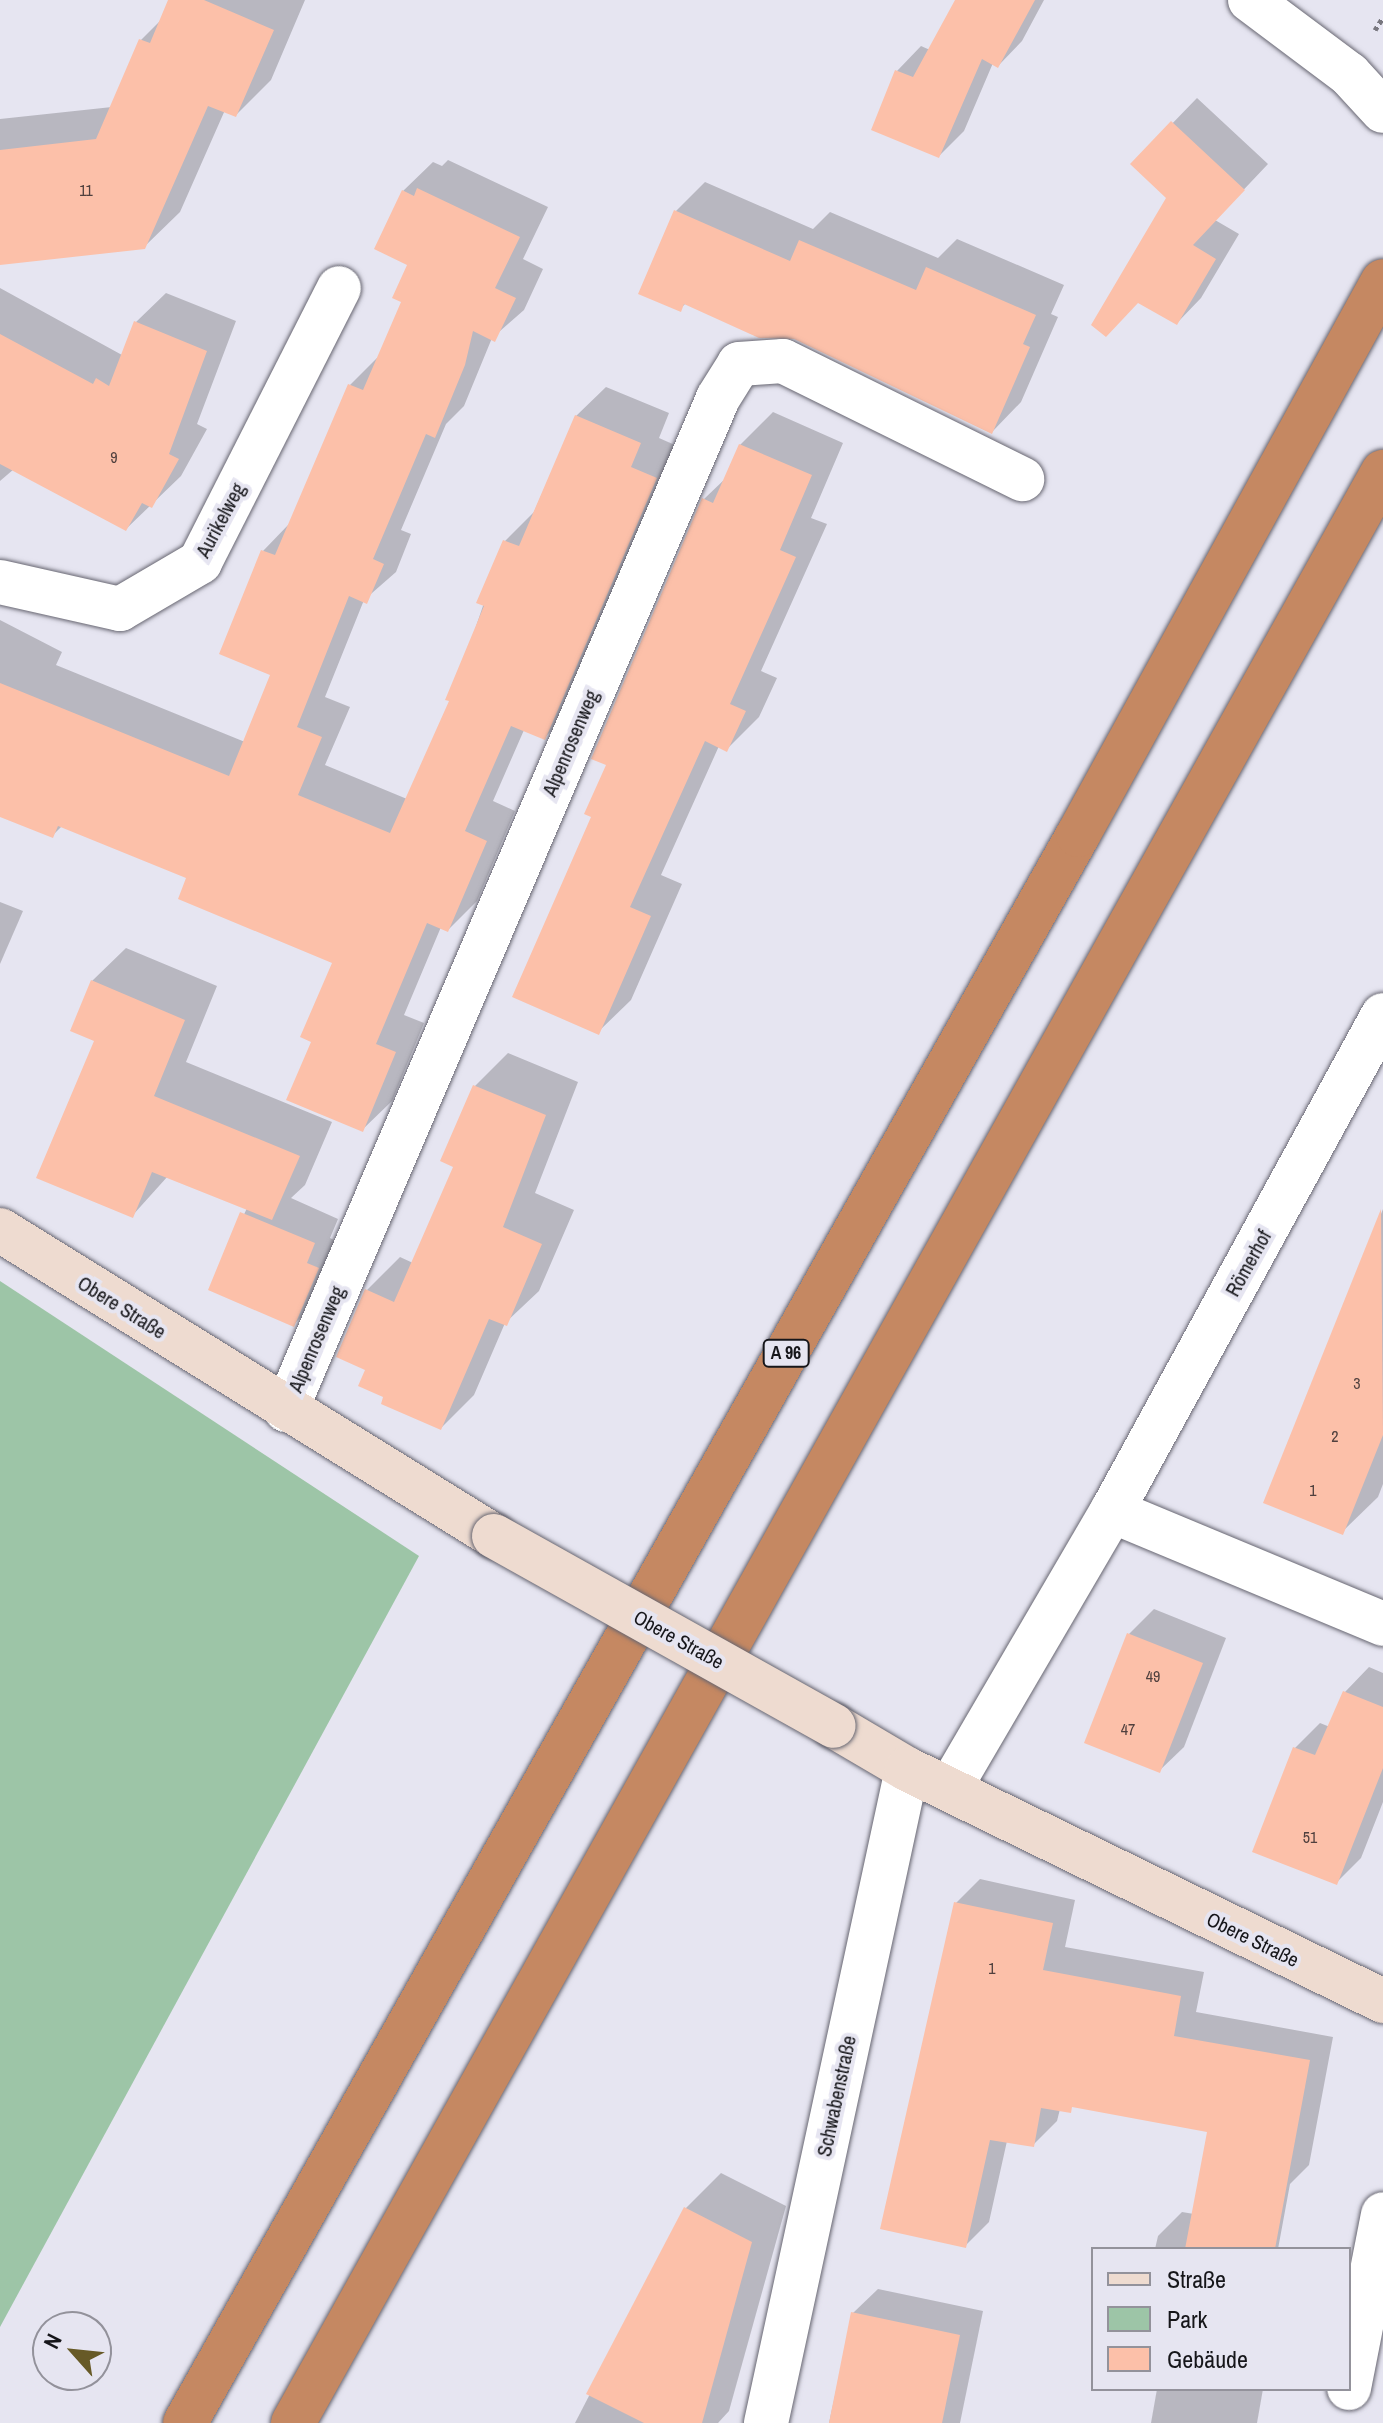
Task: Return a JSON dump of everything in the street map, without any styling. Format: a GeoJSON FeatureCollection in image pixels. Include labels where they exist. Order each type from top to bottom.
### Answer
{"type":"FeatureCollection","features":[{"type":"Feature","properties":{"kind":"highway","name":"A 96"},"geometry":{"type":"LineString","coordinates":[[185,2423],[1071,849],[1383,281]]}},
{"type":"Feature","properties":{"kind":"highway"},"geometry":{"type":"LineString","coordinates":[[293,2423],[1383,472]]}},
{"type":"Feature","properties":{"kind":"street"},"geometry":{"type":"LineString","coordinates":[[1250,0],[1349,74],[1383,111]]}},
{"type":"Feature","properties":{"kind":"street","name":"Aurikelweg"},"geometry":{"type":"LineString","coordinates":[[0,582],[120,609],[200,562],[339,288]]}},
{"type":"Feature","properties":{"kind":"street","name":"Alpenrosenweg"},"geometry":{"type":"LineString","coordinates":[[286,1410],[718,398],[739,364],[783,361],[1022,479]]}},
{"type":"Feature","properties":{"kind":"street","name":"Römerhof"},"geometry":{"type":"LineString","coordinates":[[950,1788],[1112,1511],[1383,1015]]}},
{"type":"Feature","properties":{"kind":"street","name":"Obere Straße"},"geometry":{"type":"LineString","coordinates":[[0,1230],[286,1410],[494,1536],[907,1769],[1383,2001]]}},
{"type":"Feature","properties":{"kind":"street"},"geometry":{"type":"LineString","coordinates":[[1112,1511],[1383,1624]]}},
{"type":"Feature","properties":{"kind":"street","name":"Schwabenstraße"},"geometry":{"type":"LineString","coordinates":[[766,2423],[907,1769]]}},
{"type":"Feature","properties":{"kind":"street"},"geometry":{"type":"LineString","coordinates":[[1351,2378],[1383,2214]]}},
{"type":"Feature","properties":{"kind":"street"},"geometry":{"type":"LineString","coordinates":[[1342,2423],[1348,2391]]}},
{"type":"Feature","properties":{"kind":"green space"},"geometry":{"type":"Polygon","coordinates":[[[0,1281],[419,1556],[0,2327],[0,1281]]]}},
{"type":"Feature","properties":{"kind":"building"},"geometry":{"type":"Polygon","coordinates":[[[168,0],[204,0],[274,30],[236,117],[208,106],[145,249],[0,265],[0,150],[96,139],[139,39],[150,43],[168,0]]]}},
{"type":"Feature","properties":{"kind":"building"},"geometry":{"type":"Polygon","coordinates":[[[955,0],[1035,0],[998,68],[982,59],[939,158],[871,130],[895,70],[913,77],[955,0]]]}},
{"type":"Feature","properties":{"kind":"building"},"geometry":{"type":"Polygon","coordinates":[[[1171,121],[1245,190],[1193,245],[1216,259],[1177,325],[1138,303],[1106,337],[1091,325],[1166,198],[1130,164],[1171,121]]]}},
{"type":"Feature","properties":{"kind":"building"},"geometry":{"type":"Polygon","coordinates":[[[417,188],[520,237],[495,288],[516,298],[495,342],[473,331],[465,365],[435,438],[426,434],[373,559],[384,564],[367,604],[349,596],[297,727],[322,737],[298,795],[390,833],[449,701],[445,700],[484,606],[476,603],[503,540],[519,546],[575,415],[641,443],[631,467],[657,478],[545,740],[511,726],[465,831],[487,841],[448,932],[427,923],[376,1044],[396,1052],[363,1132],[286,1100],[311,1042],[300,1037],[332,963],[178,899],[186,878],[58,826],[53,838],[0,817],[0,683],[229,776],[270,675],[219,654],[261,550],[275,555],[348,384],[363,390],[401,302],[392,298],[407,265],[374,249],[402,190],[414,196],[417,188]]]}},
{"type":"Feature","properties":{"kind":"building"},"geometry":{"type":"Polygon","coordinates":[[[674,210],[790,261],[799,240],[916,290],[926,267],[1036,315],[1023,344],[1030,347],[992,434],[794,339],[759,338],[684,304],[681,312],[638,294],[674,210]]]}},
{"type":"Feature","properties":{"kind":"building"},"geometry":{"type":"Polygon","coordinates":[[[134,321],[207,351],[169,454],[179,459],[152,508],[142,503],[126,531],[0,464],[0,334],[93,384],[96,378],[109,386],[134,321]]]}},
{"type":"Feature","properties":{"kind":"building"},"geometry":{"type":"Polygon","coordinates":[[[739,444],[812,475],[780,550],[796,557],[730,704],[746,711],[727,752],[705,741],[630,907],[651,916],[599,1035],[512,997],[591,817],[584,814],[606,765],[591,759],[702,498],[713,503],[739,444]]]}},
{"type":"Feature","properties":{"kind":"building"},"geometry":{"type":"Polygon","coordinates":[[[91,980],[185,1020],[154,1096],[300,1156],[272,1220],[152,1172],[133,1218],[36,1178],[94,1041],[70,1031],[91,980]]]}},
{"type":"Feature","properties":{"kind":"building"},"geometry":{"type":"Polygon","coordinates":[[[473,1085],[546,1115],[503,1227],[542,1244],[507,1326],[489,1319],[441,1430],[381,1404],[383,1397],[358,1386],[365,1370],[336,1357],[365,1289],[394,1302],[453,1167],[440,1161],[473,1085]]]}},
{"type":"Feature","properties":{"kind":"building"},"geometry":{"type":"Polygon","coordinates":[[[1381,1209],[1383,1435],[1343,1535],[1263,1503],[1381,1209]]]}},
{"type":"Feature","properties":{"kind":"building"},"geometry":{"type":"Polygon","coordinates":[[[240,1212],[315,1243],[307,1263],[319,1268],[294,1327],[208,1290],[240,1212]]]}},
{"type":"Feature","properties":{"kind":"building"},"geometry":{"type":"Polygon","coordinates":[[[1127,1633],[1203,1663],[1160,1773],[1084,1743],[1127,1633]]]}},
{"type":"Feature","properties":{"kind":"building"},"geometry":{"type":"Polygon","coordinates":[[[1343,1691],[1383,1707],[1383,1768],[1337,1885],[1252,1852],[1293,1747],[1315,1755],[1343,1691]]]}},
{"type":"Feature","properties":{"kind":"building"},"geometry":{"type":"Polygon","coordinates":[[[954,1902],[1053,1923],[1043,1970],[1181,1996],[1174,2036],[1310,2060],[1275,2247],[1185,2247],[1207,2132],[1072,2107],[1071,2113],[1041,2108],[1034,2147],[990,2140],[966,2248],[880,2229],[954,1902]]]}},
{"type":"Feature","properties":{"kind":"building"},"geometry":{"type":"Polygon","coordinates":[[[684,2207],[752,2242],[702,2423],[644,2423],[586,2394],[684,2207]]]}},
{"type":"Feature","properties":{"kind":"building"},"geometry":{"type":"Polygon","coordinates":[[[851,2312],[960,2335],[942,2423],[829,2423],[851,2312]]]}}]}
